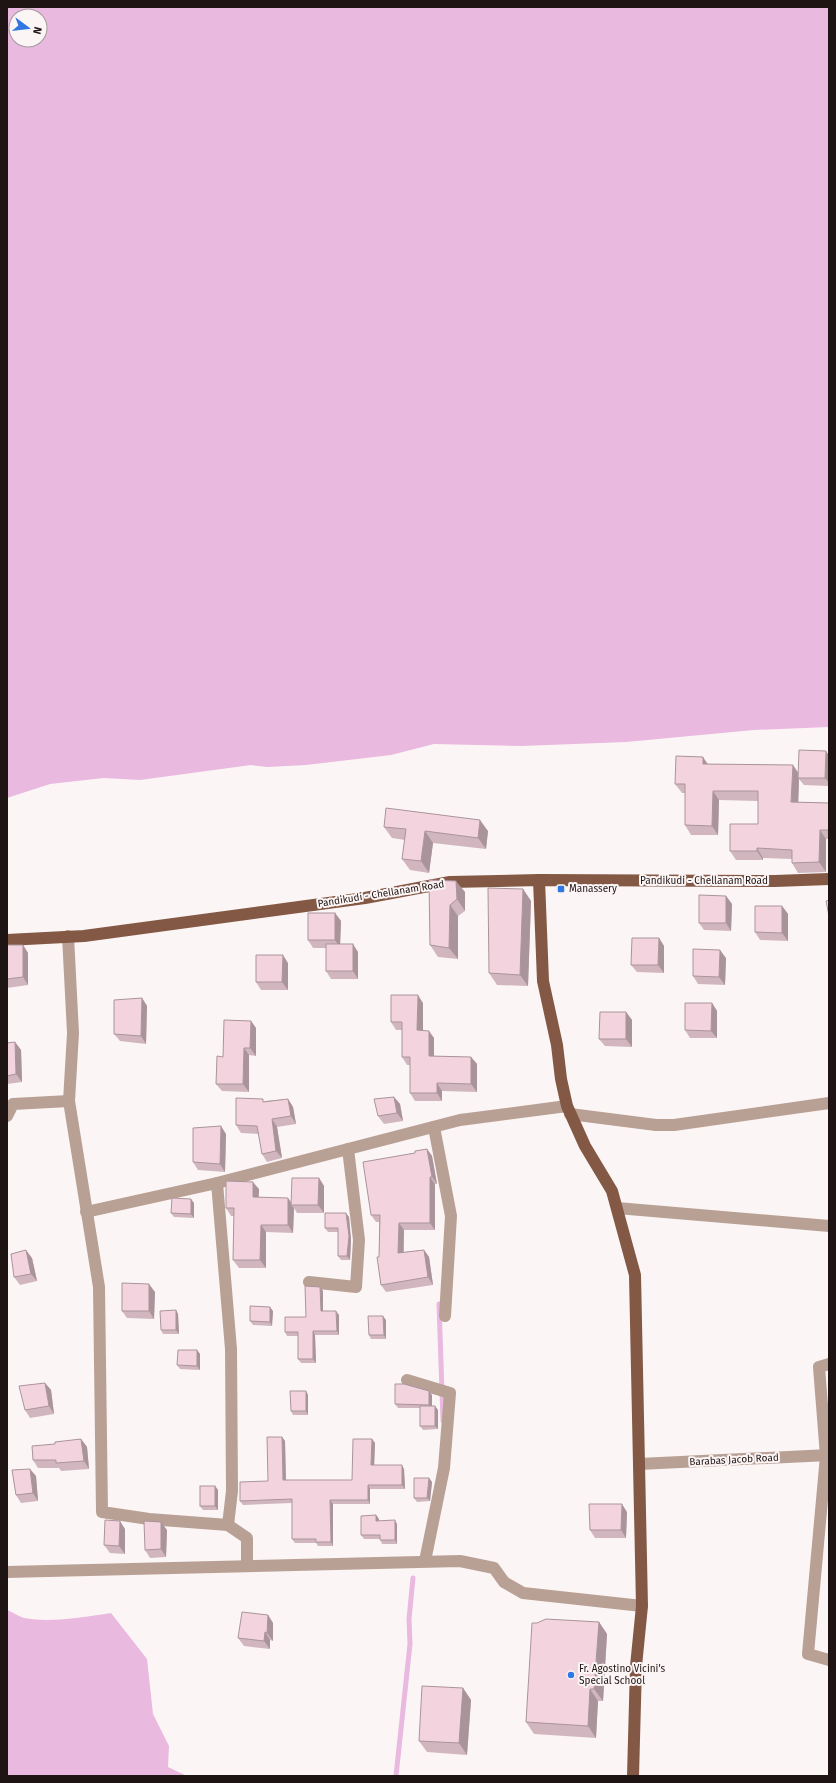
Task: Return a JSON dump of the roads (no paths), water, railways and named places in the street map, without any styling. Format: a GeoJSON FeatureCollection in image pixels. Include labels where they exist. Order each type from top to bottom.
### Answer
{"type":"FeatureCollection","features":[{"type":"Feature","properties":{"kind":"main road","name":"Pandikudi - Chellanam Road"},"geometry":{"type":"LineString","coordinates":[[7,940],[68,936],[365,898],[450,882],[539,880],[775,881],[829,879]]}},
{"type":"Feature","properties":{"kind":"main road"},"geometry":{"type":"LineString","coordinates":[[539,880],[543,981],[557,1045],[561,1079],[569,1110],[585,1146],[612,1191],[636,1275],[642,1606],[636,1666],[633,1776]]}},
{"type":"Feature","properties":{"kind":"street"},"geometry":{"type":"LineString","coordinates":[[68,936],[73,1033],[69,1101],[99,1287],[102,1512],[149,1519],[228,1525],[247,1538],[246,1566]]}},
{"type":"Feature","properties":{"kind":"street"},"geometry":{"type":"LineString","coordinates":[[8,1113],[13,1104],[69,1101]]}},
{"type":"Feature","properties":{"kind":"street"},"geometry":{"type":"LineString","coordinates":[[86,1212],[217,1183],[460,1120],[569,1110],[656,1125],[674,1125],[829,1103]]}},
{"type":"Feature","properties":{"kind":"street"},"geometry":{"type":"LineString","coordinates":[[434,1126],[451,1216],[445,1316]]}},
{"type":"Feature","properties":{"kind":"street"},"geometry":{"type":"LineString","coordinates":[[309,1282],[356,1287],[359,1240],[348,1149]]}},
{"type":"Feature","properties":{"kind":"street"},"geometry":{"type":"LineString","coordinates":[[217,1183],[231,1349],[232,1491],[228,1525]]}},
{"type":"Feature","properties":{"kind":"street"},"geometry":{"type":"LineString","coordinates":[[617,1208],[829,1226]]}},
{"type":"Feature","properties":{"kind":"street"},"geometry":{"type":"LineString","coordinates":[[829,1364],[819,1367],[827,1456],[808,1654],[829,1660]]}},
{"type":"Feature","properties":{"kind":"street"},"geometry":{"type":"LineString","coordinates":[[407,1380],[450,1393],[444,1468],[425,1561]]}},
{"type":"Feature","properties":{"kind":"street","name":"Barabas Jacob Road"},"geometry":{"type":"LineString","coordinates":[[639,1464],[827,1456]]}},
{"type":"Feature","properties":{"kind":"street"},"geometry":{"type":"LineString","coordinates":[[7,1572],[460,1561],[494,1568],[504,1582],[523,1593],[642,1606]]}},
{"type":"Feature","properties":{"kind":"waterway"},"geometry":{"type":"LineString","coordinates":[[439,1304],[443,1421]]}},
{"type":"Feature","properties":{"kind":"waterway"},"geometry":{"type":"LineString","coordinates":[[396,1776],[410,1644],[409,1619],[413,1578]]}},
{"type":"Feature","properties":{"kind":"place","name":"Manassery"},"geometry":{"type":"Point","coordinates":[561,889]}},
{"type":"Feature","properties":{"kind":"place","name":"Fr. Agostino Vicini's Special School"},"geometry":{"type":"Point","coordinates":[571,1675]}}]}
